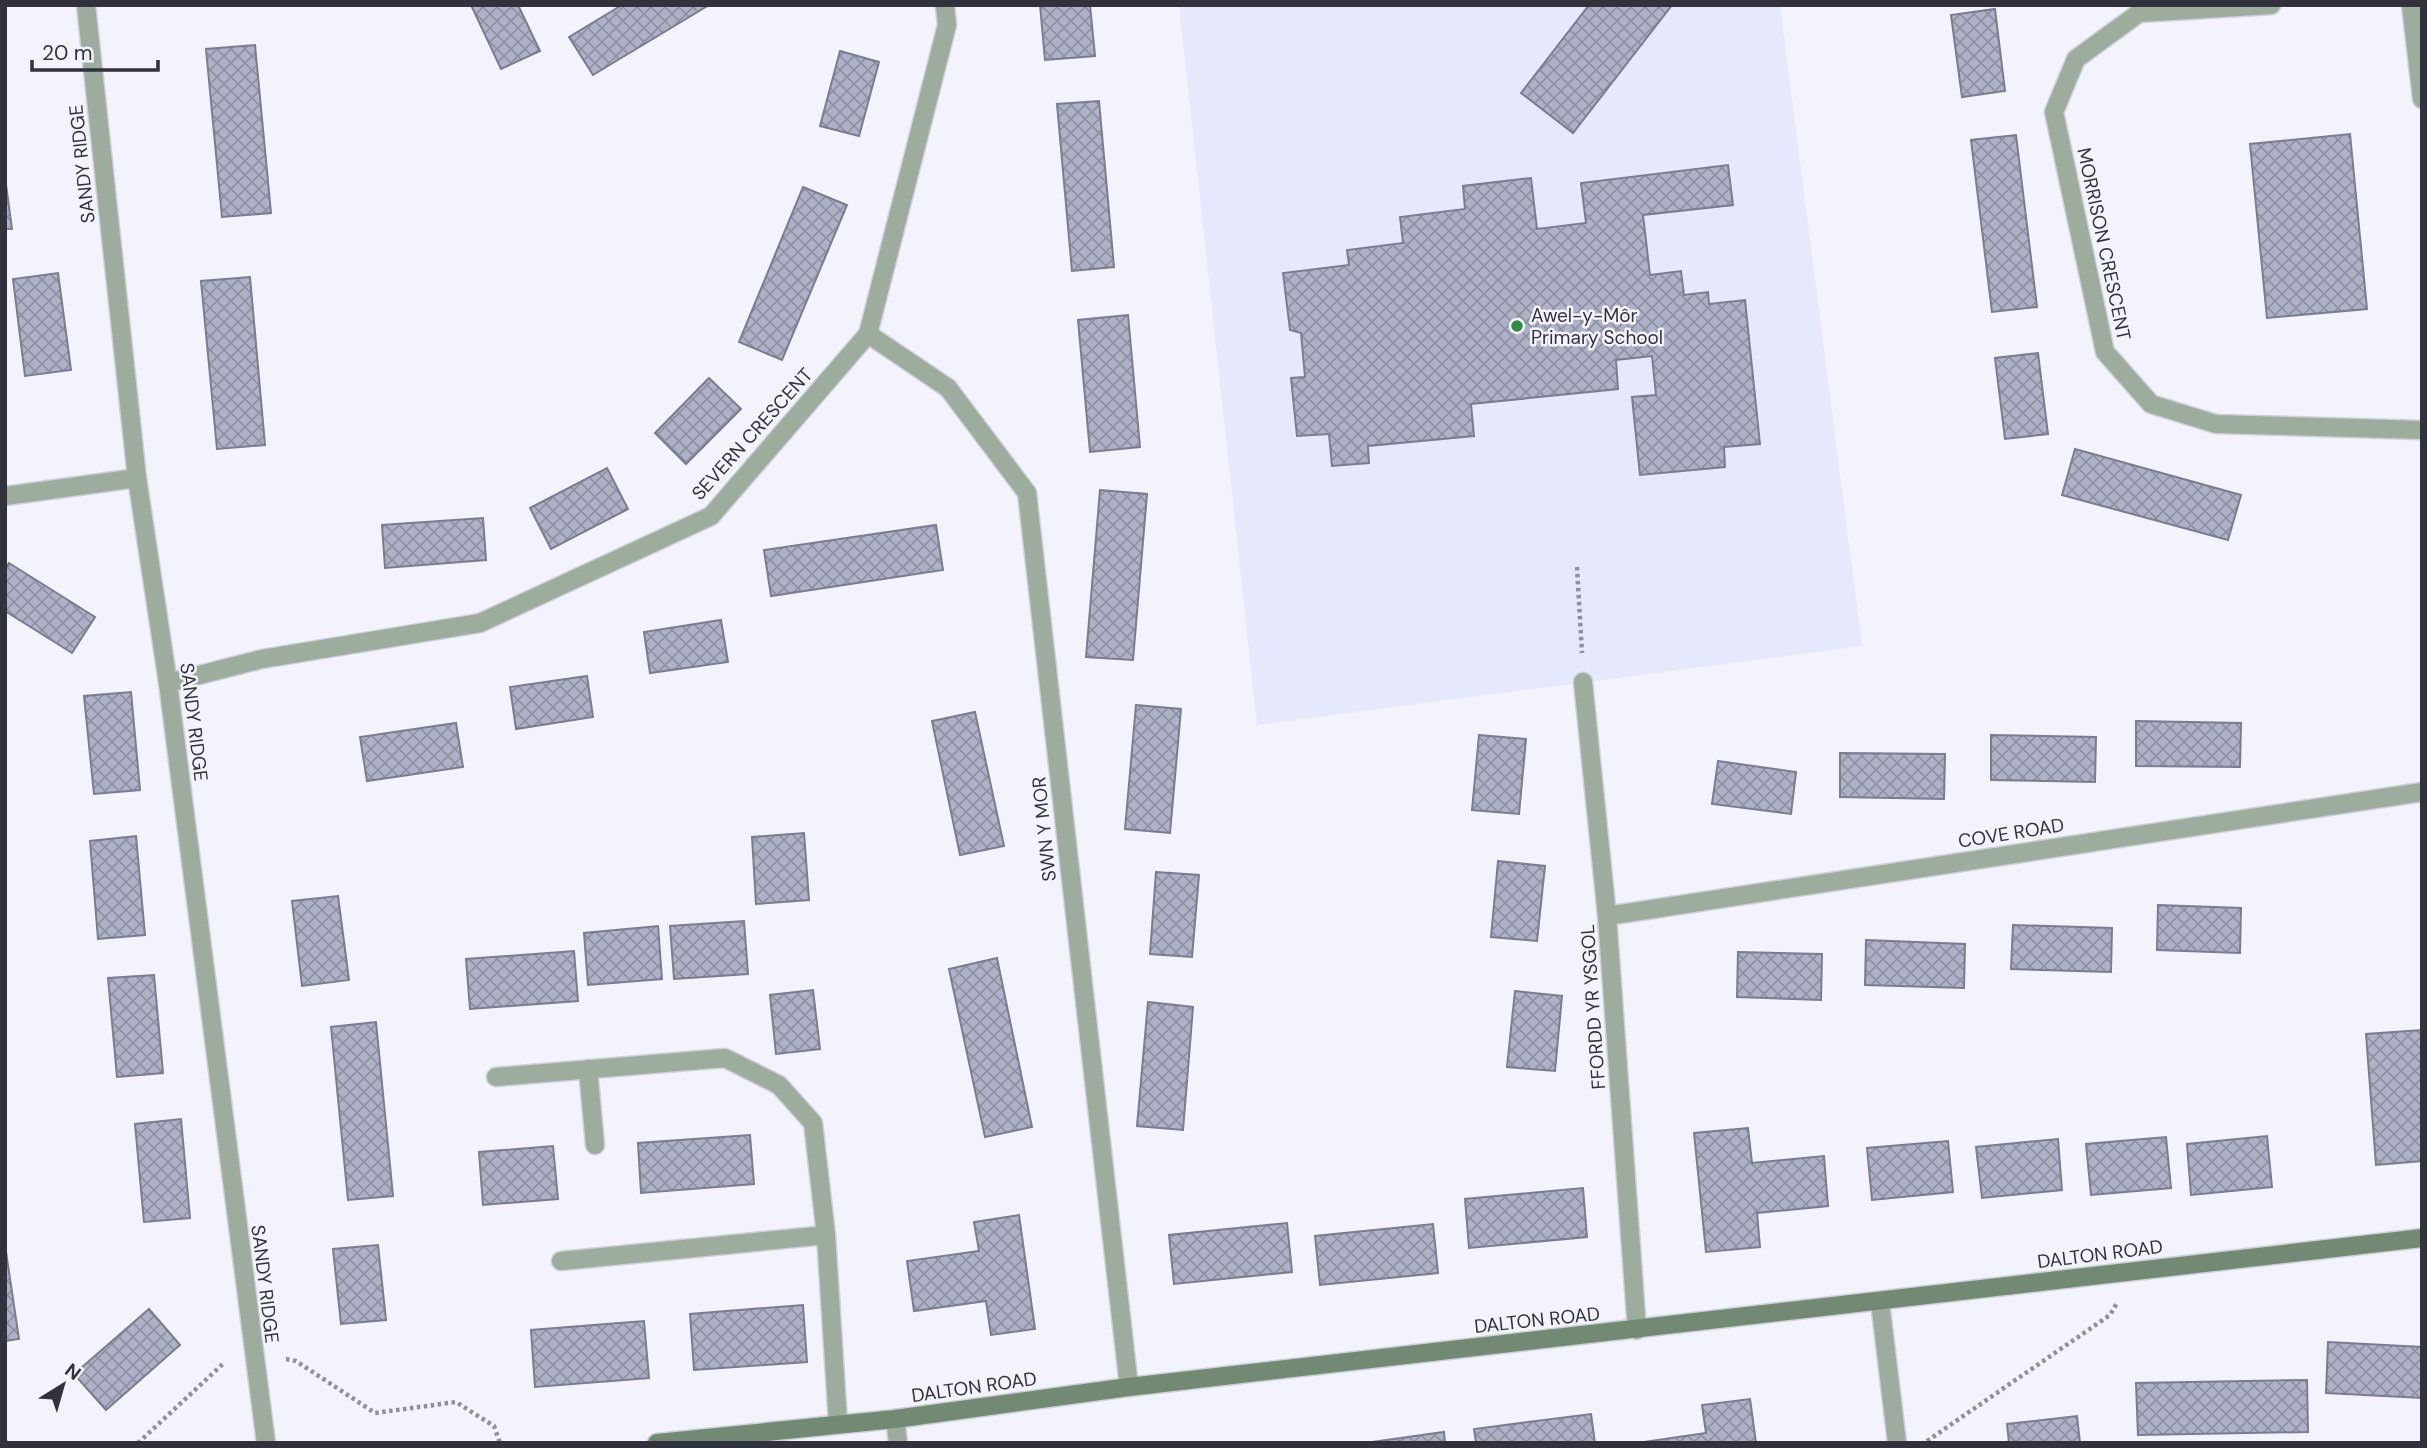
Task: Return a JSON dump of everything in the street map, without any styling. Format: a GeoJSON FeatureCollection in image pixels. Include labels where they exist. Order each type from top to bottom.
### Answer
{"type":"FeatureCollection","features":[{"type":"Feature","properties":{"kind":"street","name":"SANDY RIDGE"},"geometry":{"type":"LineString","coordinates":[[86,5],[137,478],[168,682],[265,1443]]}},
{"type":"Feature","properties":{"kind":"street","name":"SEVERN CRESCENT"},"geometry":{"type":"LineString","coordinates":[[168,682],[262,659],[481,623],[710,516],[869,334],[947,25],[945,5]]}},
{"type":"Feature","properties":{"kind":"street","name":"MORRISON CRESCENT"},"geometry":{"type":"LineString","coordinates":[[2271,5],[2138,13],[2076,59],[2054,112],[2105,352],[2151,404],[2216,424],[2422,430]]}},
{"type":"Feature","properties":{"kind":"street"},"geometry":{"type":"LineString","coordinates":[[2411,5],[2422,99]]}},
{"type":"Feature","properties":{"kind":"street","name":"SWN Y MOR"},"geometry":{"type":"LineString","coordinates":[[869,334],[948,388],[1027,493],[1129,1387]]}},
{"type":"Feature","properties":{"kind":"street"},"geometry":{"type":"LineString","coordinates":[[5,496],[137,478]]}},
{"type":"Feature","properties":{"kind":"street","name":"FFORDD YR YSGOL"},"geometry":{"type":"LineString","coordinates":[[1583,682],[1607,916],[1636,1330]]}},
{"type":"Feature","properties":{"kind":"street","name":"COVE ROAD"},"geometry":{"type":"LineString","coordinates":[[1607,916],[2422,792]]}},
{"type":"Feature","properties":{"kind":"street"},"geometry":{"type":"LineString","coordinates":[[496,1077],[725,1058],[779,1085],[813,1123],[826,1235],[838,1423]]}},
{"type":"Feature","properties":{"kind":"street"},"geometry":{"type":"LineString","coordinates":[[588,1069],[595,1145]]}},
{"type":"Feature","properties":{"kind":"street"},"geometry":{"type":"LineString","coordinates":[[561,1261],[826,1235]]}},
{"type":"Feature","properties":{"kind":"street","name":"DALTON ROAD"},"geometry":{"type":"LineString","coordinates":[[657,1443],[895,1419],[1129,1387],[2422,1238]]}},
{"type":"Feature","properties":{"kind":"street"},"geometry":{"type":"LineString","coordinates":[[1880,1301],[1897,1443]]}},
{"type":"Feature","properties":{"kind":"street"},"geometry":{"type":"LineString","coordinates":[[895,1419],[898,1443]]}},
{"type":"Feature","properties":{"kind":"path"},"geometry":{"type":"LineString","coordinates":[[1577,567],[1583,682]]}},
{"type":"Feature","properties":{"kind":"path"},"geometry":{"type":"LineString","coordinates":[[1924,1443],[2110,1315],[2134,1272]]}},
{"type":"Feature","properties":{"kind":"path"},"geometry":{"type":"LineString","coordinates":[[138,1443],[230,1357],[252,1351],[296,1361],[375,1413],[456,1402],[494,1426],[500,1443]]}},
{"type":"Feature","properties":{"kind":"shaded area","name":"Awel-y-Môr Primary School"},"geometry":{"type":"Polygon","coordinates":[[[1179,5],[1780,5],[1862,646],[1257,725],[1179,5]]]}},
{"type":"Feature","properties":{"kind":"building"},"geometry":{"type":"Polygon","coordinates":[[[471,5],[518,5],[540,51],[501,69],[471,5]]]}},
{"type":"Feature","properties":{"kind":"building"},"geometry":{"type":"Polygon","coordinates":[[[622,5],[709,5],[593,75],[569,37],[622,5]]]}},
{"type":"Feature","properties":{"kind":"building"},"geometry":{"type":"Polygon","coordinates":[[[1040,5],[1090,5],[1095,56],[1045,60],[1040,5]]]}},
{"type":"Feature","properties":{"kind":"building"},"geometry":{"type":"Polygon","coordinates":[[[1589,5],[1672,5],[1573,133],[1521,93],[1589,5]]]}},
{"type":"Feature","properties":{"kind":"building"},"geometry":{"type":"Polygon","coordinates":[[[1995,9],[2005,91],[1962,97],[1951,15],[1995,9]]]}},
{"type":"Feature","properties":{"kind":"building"},"geometry":{"type":"Polygon","coordinates":[[[255,45],[271,213],[222,217],[206,49],[255,45]]]}},
{"type":"Feature","properties":{"kind":"building"},"geometry":{"type":"Polygon","coordinates":[[[840,51],[879,62],[859,136],[820,126],[840,51]]]}},
{"type":"Feature","properties":{"kind":"building"},"geometry":{"type":"Polygon","coordinates":[[[1099,101],[1114,267],[1072,271],[1057,104],[1099,101]]]}},
{"type":"Feature","properties":{"kind":"building"},"geometry":{"type":"Polygon","coordinates":[[[2350,134],[2367,309],[2267,318],[2250,144],[2350,134]]]}},
{"type":"Feature","properties":{"kind":"building"},"geometry":{"type":"Polygon","coordinates":[[[2016,135],[2037,307],[1992,312],[1971,140],[2016,135]]]}},
{"type":"Feature","properties":{"kind":"building"},"geometry":{"type":"Polygon","coordinates":[[[1728,165],[1733,205],[1643,215],[1650,275],[1681,271],[1684,295],[1708,292],[1709,304],[1745,300],[1760,444],[1724,447],[1725,467],[1640,475],[1632,397],[1656,395],[1652,356],[1616,360],[1618,389],[1471,404],[1474,436],[1368,446],[1369,463],[1332,466],[1329,434],[1297,436],[1291,378],[1305,377],[1301,333],[1290,330],[1283,273],[1349,265],[1347,250],[1403,243],[1400,217],[1465,209],[1463,186],[1531,178],[1537,229],[1586,223],[1581,183],[1728,165]]]}},
{"type":"Feature","properties":{"kind":"building"},"geometry":{"type":"Polygon","coordinates":[[[5,177],[12,229],[5,229],[5,177]]]}},
{"type":"Feature","properties":{"kind":"building"},"geometry":{"type":"Polygon","coordinates":[[[803,187],[847,205],[782,360],[739,342],[803,187]]]}},
{"type":"Feature","properties":{"kind":"building"},"geometry":{"type":"Polygon","coordinates":[[[58,273],[71,370],[25,376],[13,279],[58,273]]]}},
{"type":"Feature","properties":{"kind":"building"},"geometry":{"type":"Polygon","coordinates":[[[250,277],[265,445],[217,449],[201,281],[250,277]]]}},
{"type":"Feature","properties":{"kind":"building"},"geometry":{"type":"Polygon","coordinates":[[[1128,315],[1140,447],[1090,452],[1078,320],[1128,315]]]}},
{"type":"Feature","properties":{"kind":"building"},"geometry":{"type":"Polygon","coordinates":[[[2038,353],[2048,434],[2005,439],[1995,358],[2038,353]]]}},
{"type":"Feature","properties":{"kind":"building"},"geometry":{"type":"Polygon","coordinates":[[[709,378],[741,409],[686,464],[655,433],[709,378]]]}},
{"type":"Feature","properties":{"kind":"building"},"geometry":{"type":"Polygon","coordinates":[[[2075,449],[2241,495],[2228,540],[2062,495],[2075,449]]]}},
{"type":"Feature","properties":{"kind":"building"},"geometry":{"type":"Polygon","coordinates":[[[607,468],[628,509],[551,549],[530,508],[607,468]]]}},
{"type":"Feature","properties":{"kind":"building"},"geometry":{"type":"Polygon","coordinates":[[[1100,490],[1147,494],[1133,660],[1086,657],[1100,490]]]}},
{"type":"Feature","properties":{"kind":"building"},"geometry":{"type":"Polygon","coordinates":[[[483,518],[486,560],[385,568],[382,525],[483,518]]]}},
{"type":"Feature","properties":{"kind":"building"},"geometry":{"type":"Polygon","coordinates":[[[936,525],[943,570],[771,596],[764,550],[936,525]]]}},
{"type":"Feature","properties":{"kind":"building"},"geometry":{"type":"Polygon","coordinates":[[[9,563],[95,617],[72,653],[5,611],[5,570],[9,563]]]}},
{"type":"Feature","properties":{"kind":"building"},"geometry":{"type":"Polygon","coordinates":[[[721,620],[728,662],[650,673],[644,632],[721,620]]]}},
{"type":"Feature","properties":{"kind":"building"},"geometry":{"type":"Polygon","coordinates":[[[587,676],[593,717],[516,729],[510,687],[587,676]]]}},
{"type":"Feature","properties":{"kind":"building"},"geometry":{"type":"Polygon","coordinates":[[[131,692],[140,790],[94,794],[84,696],[131,692]]]}},
{"type":"Feature","properties":{"kind":"building"},"geometry":{"type":"Polygon","coordinates":[[[1136,705],[1181,709],[1170,833],[1125,829],[1136,705]]]}},
{"type":"Feature","properties":{"kind":"building"},"geometry":{"type":"Polygon","coordinates":[[[975,712],[1004,846],[960,855],[932,721],[975,712]]]}},
{"type":"Feature","properties":{"kind":"building"},"geometry":{"type":"Polygon","coordinates":[[[2136,721],[2241,723],[2240,767],[2136,766],[2136,721]]]}},
{"type":"Feature","properties":{"kind":"building"},"geometry":{"type":"Polygon","coordinates":[[[456,723],[463,767],[367,781],[360,737],[456,723]]]}},
{"type":"Feature","properties":{"kind":"building"},"geometry":{"type":"Polygon","coordinates":[[[1479,735],[1526,739],[1519,814],[1472,810],[1479,735]]]}},
{"type":"Feature","properties":{"kind":"building"},"geometry":{"type":"Polygon","coordinates":[[[1991,735],[2096,737],[2095,782],[1991,780],[1991,735]]]}},
{"type":"Feature","properties":{"kind":"building"},"geometry":{"type":"Polygon","coordinates":[[[1840,753],[1945,754],[1944,799],[1840,797],[1840,753]]]}},
{"type":"Feature","properties":{"kind":"building"},"geometry":{"type":"Polygon","coordinates":[[[1718,761],[1796,772],[1791,814],[1712,804],[1718,761]]]}},
{"type":"Feature","properties":{"kind":"building"},"geometry":{"type":"Polygon","coordinates":[[[804,833],[809,900],[756,904],[752,837],[804,833]]]}},
{"type":"Feature","properties":{"kind":"building"},"geometry":{"type":"Polygon","coordinates":[[[136,836],[145,935],[98,939],[90,841],[136,836]]]}},
{"type":"Feature","properties":{"kind":"building"},"geometry":{"type":"Polygon","coordinates":[[[1498,861],[1545,866],[1537,941],[1491,937],[1498,861]]]}},
{"type":"Feature","properties":{"kind":"building"},"geometry":{"type":"Polygon","coordinates":[[[1156,872],[1199,875],[1192,957],[1150,954],[1156,872]]]}},
{"type":"Feature","properties":{"kind":"building"},"geometry":{"type":"Polygon","coordinates":[[[338,896],[349,980],[302,986],[292,901],[338,896]]]}},
{"type":"Feature","properties":{"kind":"building"},"geometry":{"type":"Polygon","coordinates":[[[2158,905],[2241,908],[2240,953],[2157,950],[2158,905]]]}},
{"type":"Feature","properties":{"kind":"building"},"geometry":{"type":"Polygon","coordinates":[[[744,921],[748,974],[674,979],[670,926],[744,921]]]}},
{"type":"Feature","properties":{"kind":"building"},"geometry":{"type":"Polygon","coordinates":[[[2013,925],[2112,928],[2111,972],[2011,969],[2013,925]]]}},
{"type":"Feature","properties":{"kind":"building"},"geometry":{"type":"Polygon","coordinates":[[[658,926],[662,979],[588,985],[584,933],[658,926]]]}},
{"type":"Feature","properties":{"kind":"building"},"geometry":{"type":"Polygon","coordinates":[[[1866,940],[1965,944],[1964,988],[1865,985],[1866,940]]]}},
{"type":"Feature","properties":{"kind":"building"},"geometry":{"type":"Polygon","coordinates":[[[574,951],[578,1001],[470,1009],[466,959],[574,951]]]}},
{"type":"Feature","properties":{"kind":"building"},"geometry":{"type":"Polygon","coordinates":[[[1738,952],[1822,954],[1821,1000],[1737,997],[1738,952]]]}},
{"type":"Feature","properties":{"kind":"building"},"geometry":{"type":"Polygon","coordinates":[[[997,958],[1032,1127],[985,1137],[949,969],[997,958]]]}},
{"type":"Feature","properties":{"kind":"building"},"geometry":{"type":"Polygon","coordinates":[[[154,975],[163,1073],[117,1077],[108,978],[154,975]]]}},
{"type":"Feature","properties":{"kind":"building"},"geometry":{"type":"Polygon","coordinates":[[[813,990],[820,1049],[776,1054],[770,995],[813,990]]]}},
{"type":"Feature","properties":{"kind":"building"},"geometry":{"type":"Polygon","coordinates":[[[1515,991],[1562,996],[1555,1071],[1507,1067],[1515,991]]]}},
{"type":"Feature","properties":{"kind":"building"},"geometry":{"type":"Polygon","coordinates":[[[1148,1002],[1193,1007],[1183,1130],[1137,1126],[1148,1002]]]}},
{"type":"Feature","properties":{"kind":"building"},"geometry":{"type":"Polygon","coordinates":[[[376,1022],[393,1196],[348,1200],[331,1027],[376,1022]]]}},
{"type":"Feature","properties":{"kind":"building"},"geometry":{"type":"Polygon","coordinates":[[[2422,1030],[2422,1161],[2376,1165],[2366,1034],[2422,1030]]]}},
{"type":"Feature","properties":{"kind":"building"},"geometry":{"type":"Polygon","coordinates":[[[181,1119],[190,1218],[144,1222],[135,1124],[181,1119]]]}},
{"type":"Feature","properties":{"kind":"building"},"geometry":{"type":"Polygon","coordinates":[[[1748,1128],[1752,1163],[1824,1156],[1828,1206],[1757,1213],[1760,1247],[1706,1252],[1694,1133],[1748,1128]]]}},
{"type":"Feature","properties":{"kind":"building"},"geometry":{"type":"Polygon","coordinates":[[[750,1135],[754,1184],[641,1193],[638,1143],[750,1135]]]}},
{"type":"Feature","properties":{"kind":"building"},"geometry":{"type":"Polygon","coordinates":[[[2267,1136],[2272,1187],[2191,1195],[2187,1144],[2267,1136]]]}},
{"type":"Feature","properties":{"kind":"building"},"geometry":{"type":"Polygon","coordinates":[[[2166,1137],[2171,1188],[2091,1195],[2086,1144],[2166,1137]]]}},
{"type":"Feature","properties":{"kind":"building"},"geometry":{"type":"Polygon","coordinates":[[[2058,1139],[2062,1190],[1982,1198],[1976,1147],[2058,1139]]]}},
{"type":"Feature","properties":{"kind":"building"},"geometry":{"type":"Polygon","coordinates":[[[1948,1141],[1953,1192],[1872,1200],[1867,1148],[1948,1141]]]}},
{"type":"Feature","properties":{"kind":"building"},"geometry":{"type":"Polygon","coordinates":[[[553,1146],[558,1199],[483,1205],[479,1152],[553,1146]]]}},
{"type":"Feature","properties":{"kind":"building"},"geometry":{"type":"Polygon","coordinates":[[[1583,1188],[1587,1237],[1469,1248],[1465,1199],[1583,1188]]]}},
{"type":"Feature","properties":{"kind":"building"},"geometry":{"type":"Polygon","coordinates":[[[1019,1215],[1035,1329],[991,1335],[986,1301],[914,1311],[907,1261],[979,1251],[974,1222],[1019,1215]]]}},
{"type":"Feature","properties":{"kind":"building"},"geometry":{"type":"Polygon","coordinates":[[[1287,1223],[1292,1272],[1174,1284],[1169,1235],[1287,1223]]]}},
{"type":"Feature","properties":{"kind":"building"},"geometry":{"type":"Polygon","coordinates":[[[1433,1224],[1438,1273],[1320,1285],[1315,1236],[1433,1224]]]}},
{"type":"Feature","properties":{"kind":"building"},"geometry":{"type":"Polygon","coordinates":[[[5,1245],[19,1339],[5,1341],[5,1245]]]}},
{"type":"Feature","properties":{"kind":"building"},"geometry":{"type":"Polygon","coordinates":[[[378,1245],[386,1320],[341,1324],[333,1249],[378,1245]]]}},
{"type":"Feature","properties":{"kind":"building"},"geometry":{"type":"Polygon","coordinates":[[[803,1305],[807,1362],[694,1370],[690,1314],[803,1305]]]}},
{"type":"Feature","properties":{"kind":"building"},"geometry":{"type":"Polygon","coordinates":[[[149,1309],[180,1345],[106,1410],[74,1374],[149,1309]]]}},
{"type":"Feature","properties":{"kind":"building"},"geometry":{"type":"Polygon","coordinates":[[[644,1321],[649,1378],[535,1387],[531,1330],[644,1321]]]}},
{"type":"Feature","properties":{"kind":"building"},"geometry":{"type":"Polygon","coordinates":[[[2328,1342],[2422,1347],[2422,1398],[2326,1393],[2328,1342]]]}},
{"type":"Feature","properties":{"kind":"building"},"geometry":{"type":"Polygon","coordinates":[[[2307,1380],[2308,1432],[2138,1435],[2136,1383],[2307,1380]]]}},
{"type":"Feature","properties":{"kind":"building"},"geometry":{"type":"Polygon","coordinates":[[[1750,1399],[1756,1443],[1637,1443],[1706,1433],[1702,1405],[1750,1399]]]}},
{"type":"Feature","properties":{"kind":"building"},"geometry":{"type":"Polygon","coordinates":[[[1591,1414],[1595,1443],[1476,1443],[1474,1429],[1591,1414]]]}},
{"type":"Feature","properties":{"kind":"building"},"geometry":{"type":"Polygon","coordinates":[[[2077,1416],[2080,1443],[2009,1443],[2007,1424],[2077,1416]]]}},
{"type":"Feature","properties":{"kind":"building"},"geometry":{"type":"Polygon","coordinates":[[[1444,1432],[1445,1443],[1365,1443],[1444,1432]]]}},
{"type":"Feature","properties":{"kind":"place","name":"Awel-y-Môr Primary School"},"geometry":{"type":"Point","coordinates":[1517,326]}}]}
